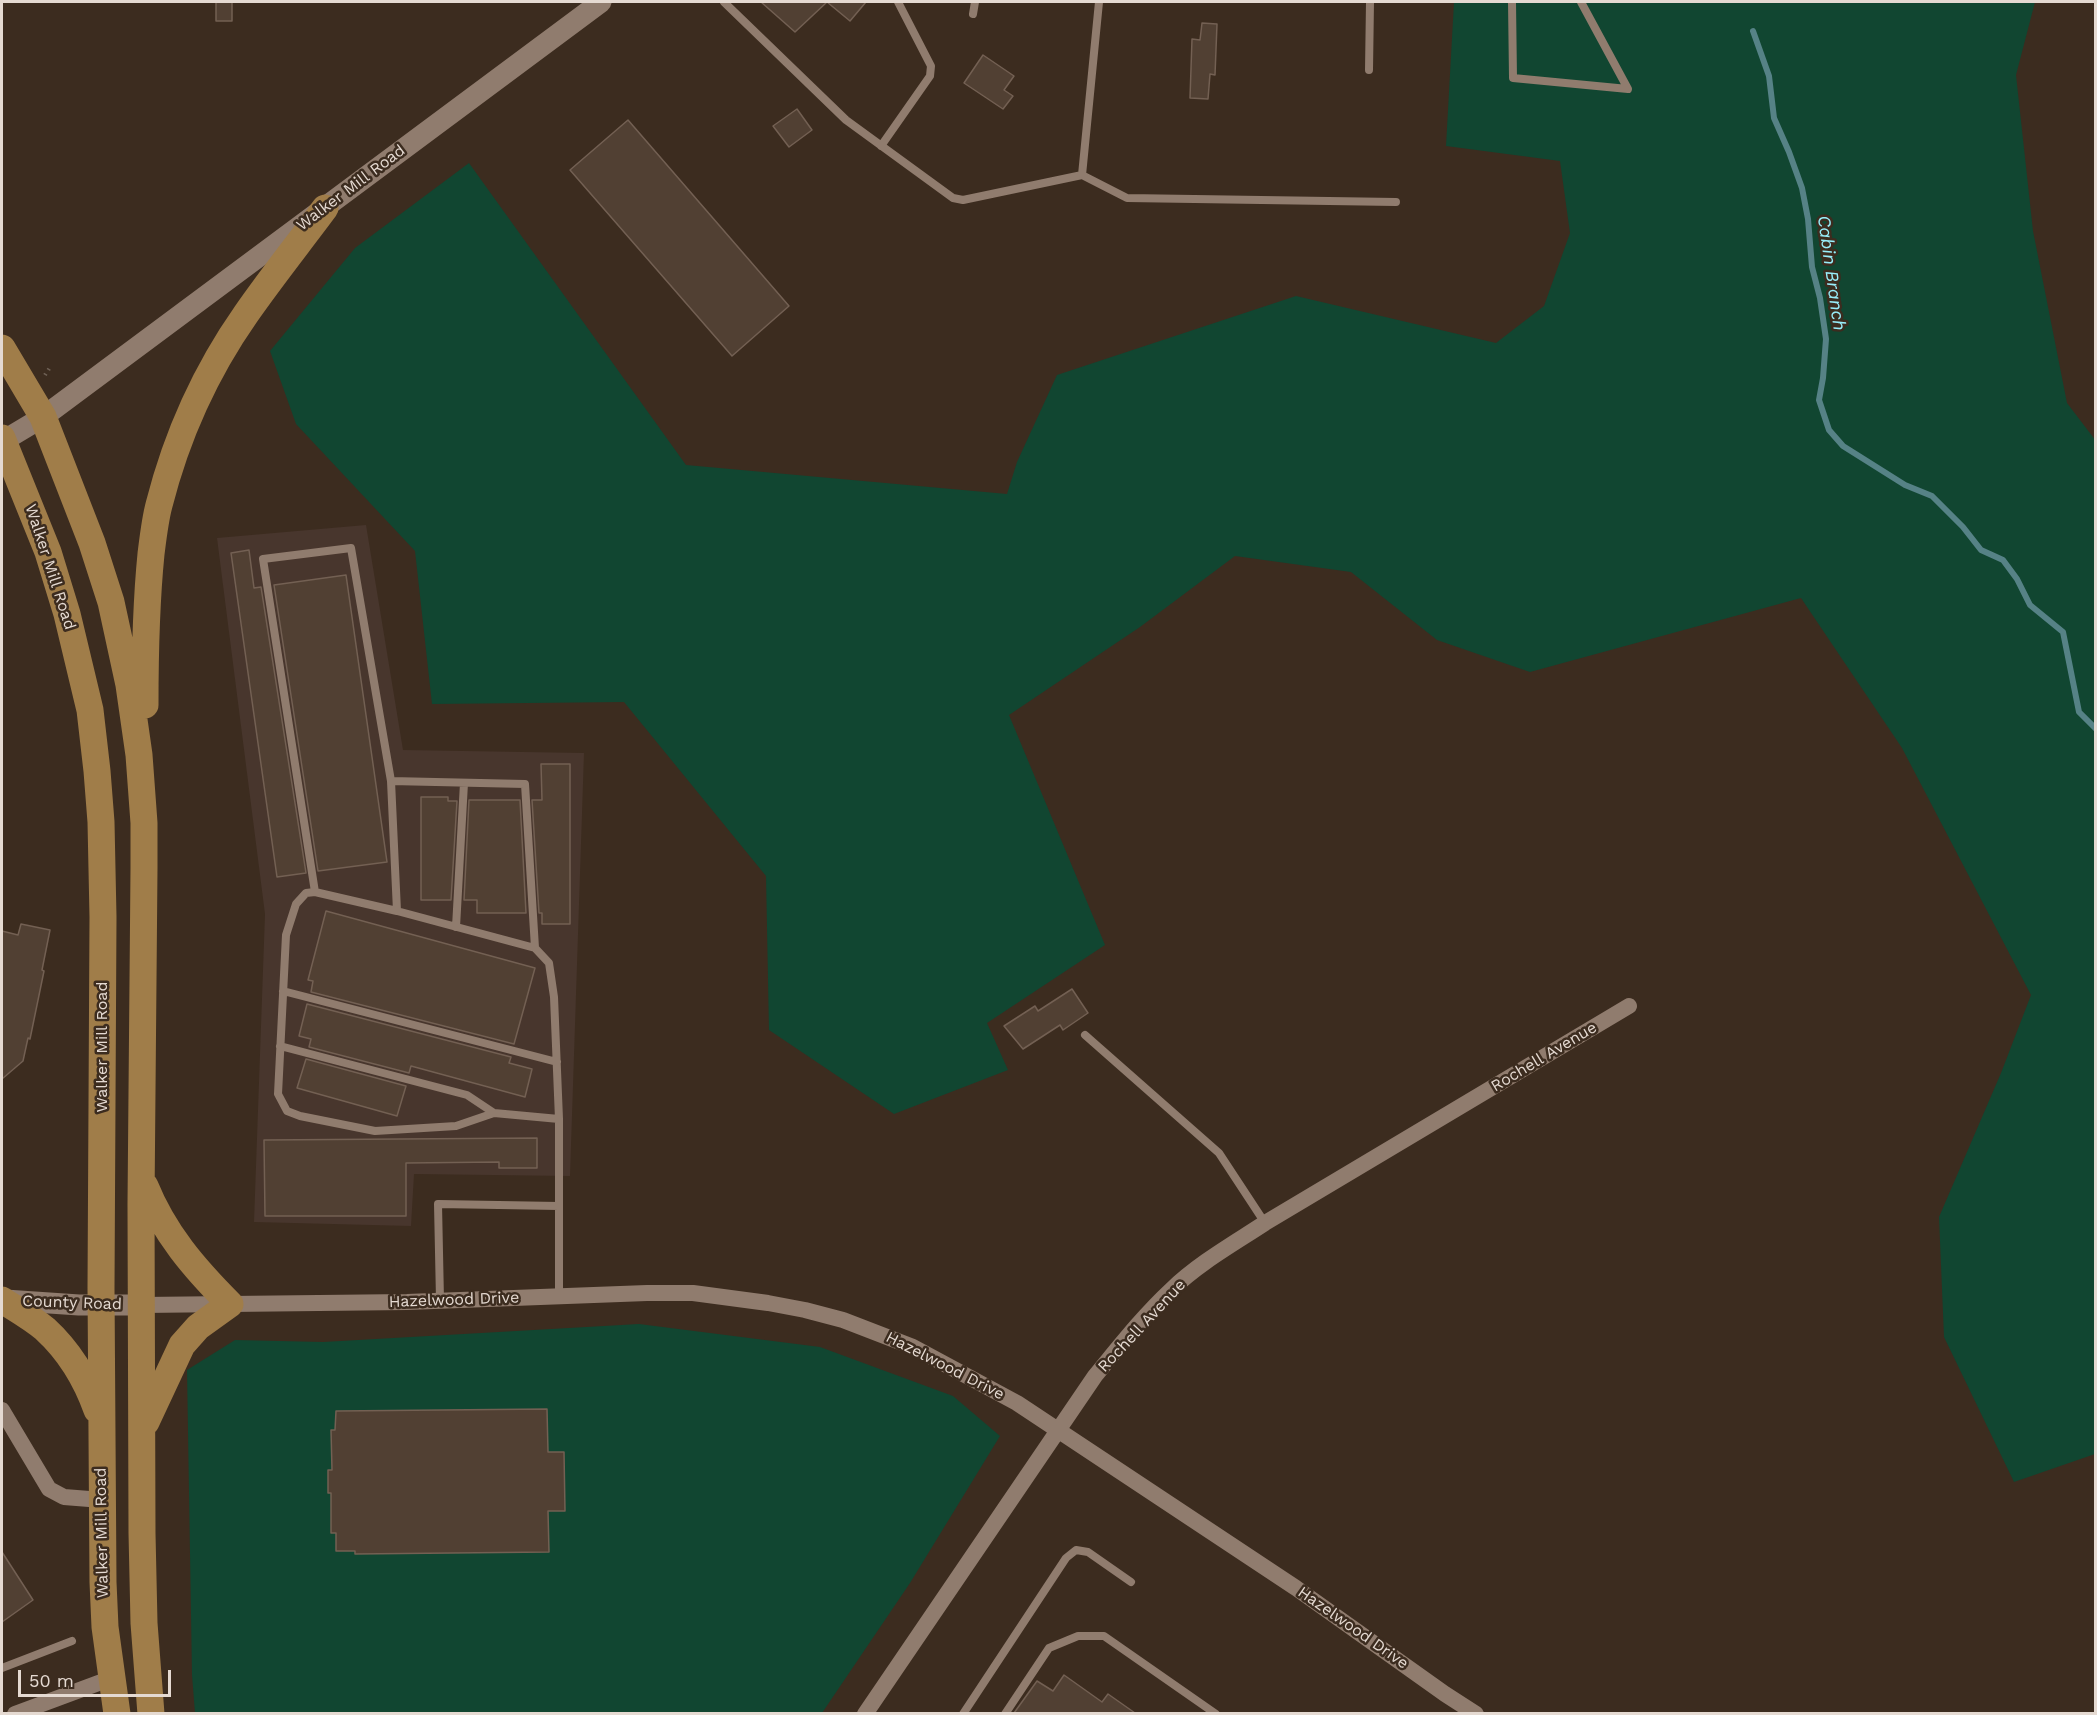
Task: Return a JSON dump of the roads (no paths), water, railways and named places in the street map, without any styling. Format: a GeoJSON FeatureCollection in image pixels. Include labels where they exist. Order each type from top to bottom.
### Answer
{"type":"FeatureCollection","features":[{"type":"Feature","properties":{"kind":"main road"},"geometry":{"type":"LineString","coordinates":[[151,1713],[144,1623],[142,1432],[141,1177],[146,604],[158,506],[183,433],[205,382],[246,314],[325,208]]}},
{"type":"Feature","properties":{"kind":"main road"},"geometry":{"type":"LineString","coordinates":[[2,348],[43,417],[92,543],[111,602],[129,685],[139,755],[144,823]]}},
{"type":"Feature","properties":{"kind":"main road","name":"Walker Mill Road"},"geometry":{"type":"LineString","coordinates":[[2,440],[48,552],[67,614],[90,710],[102,822],[102,1582],[105,1627],[117,1713]]}},
{"type":"Feature","properties":{"kind":"main road"},"geometry":{"type":"LineString","coordinates":[[141,1177],[156,1214],[195,1269],[230,1304],[198,1327],[182,1346],[166,1376],[142,1432]]}},
{"type":"Feature","properties":{"kind":"main road"},"geometry":{"type":"LineString","coordinates":[[2,1300],[43,1327],[65,1349],[89,1387],[101,1422]]}},
{"type":"Feature","properties":{"kind":"street","name":"Walker Mill Road"},"geometry":{"type":"LineString","coordinates":[[2,440],[43,417],[601,2]]}},
{"type":"Feature","properties":{"kind":"street","name":"Rochell Avenue"},"geometry":{"type":"LineString","coordinates":[[865,1713],[1095,1377],[1171,1289],[1211,1258],[1265,1223],[1629,1006]]}},
{"type":"Feature","properties":{"kind":"street","name":"Hazelwood Drive"},"geometry":{"type":"LineString","coordinates":[[142,1305],[693,1293],[738,1298],[805,1310],[843,1320],[913,1347],[999,1392],[1296,1588],[1445,1694],[1476,1713]]}},
{"type":"Feature","properties":{"kind":"street","name":"County Road"},"geometry":{"type":"LineString","coordinates":[[2,1300],[142,1305]]}},
{"type":"Feature","properties":{"kind":"street"},"geometry":{"type":"LineString","coordinates":[[2,1410],[49,1489],[64,1497],[102,1500]]}},
{"type":"Feature","properties":{"kind":"street"},"geometry":{"type":"LineString","coordinates":[[15,1713],[112,1678]]}},
{"type":"Feature","properties":{"kind":"lane"},"geometry":{"type":"LineString","coordinates":[[724,2],[846,120],[953,198],[963,200],[1082,175],[1127,198],[1396,202]]}},
{"type":"Feature","properties":{"kind":"lane"},"geometry":{"type":"LineString","coordinates":[[881,146],[930,76],[932,66],[898,2]]}},
{"type":"Feature","properties":{"kind":"lane"},"geometry":{"type":"LineString","coordinates":[[973,14],[975,2]]}},
{"type":"Feature","properties":{"kind":"lane"},"geometry":{"type":"LineString","coordinates":[[1082,175],[1099,2]]}},
{"type":"Feature","properties":{"kind":"lane"},"geometry":{"type":"LineString","coordinates":[[1369,70],[1370,2]]}},
{"type":"Feature","properties":{"kind":"lane"},"geometry":{"type":"LineString","coordinates":[[1512,2],[1513,78],[1628,90],[1581,2]]}},
{"type":"Feature","properties":{"kind":"lane"},"geometry":{"type":"LineString","coordinates":[[315,892],[263,559],[351,548],[391,781],[397,911]]}},
{"type":"Feature","properties":{"kind":"lane"},"geometry":{"type":"LineString","coordinates":[[391,781],[525,784],[536,948]]}},
{"type":"Feature","properties":{"kind":"lane"},"geometry":{"type":"LineString","coordinates":[[456,927],[464,783]]}},
{"type":"Feature","properties":{"kind":"lane"},"geometry":{"type":"LineString","coordinates":[[558,1296],[559,1119],[554,997],[549,963],[536,948],[397,911],[315,892],[306,893],[296,904],[286,935],[280,1046],[278,1094],[287,1111],[300,1116],[375,1131],[456,1126],[494,1113],[559,1119]]}},
{"type":"Feature","properties":{"kind":"lane"},"geometry":{"type":"LineString","coordinates":[[283,991],[557,1062]]}},
{"type":"Feature","properties":{"kind":"lane"},"geometry":{"type":"LineString","coordinates":[[1085,1035],[1219,1153],[1265,1223]]}},
{"type":"Feature","properties":{"kind":"lane"},"geometry":{"type":"LineString","coordinates":[[280,1046],[467,1095],[494,1113]]}},
{"type":"Feature","properties":{"kind":"lane"},"geometry":{"type":"LineString","coordinates":[[440,1300],[438,1204],[559,1206]]}},
{"type":"Feature","properties":{"kind":"lane"},"geometry":{"type":"LineString","coordinates":[[963,1713],[1066,1558],[1076,1550],[1088,1552],[1131,1582]]}},
{"type":"Feature","properties":{"kind":"lane"},"geometry":{"type":"LineString","coordinates":[[1005,1713],[1049,1648],[1078,1636],[1104,1636],[1216,1713]]}},
{"type":"Feature","properties":{"kind":"lane"},"geometry":{"type":"LineString","coordinates":[[2,1668],[72,1641]]}},
{"type":"Feature","properties":{"kind":"waterway","name":"Cabin Branch"},"geometry":{"type":"LineString","coordinates":[[1753,31],[1769,76],[1774,118],[1802,188],[1808,219],[1812,267],[1820,298],[1826,339],[1819,400],[1829,430],[1843,446],[1905,485],[1932,496],[1963,527],[1981,550],[2003,560],[2017,579],[2030,605],[2063,632],[2079,712],[2096,729]]}}]}
